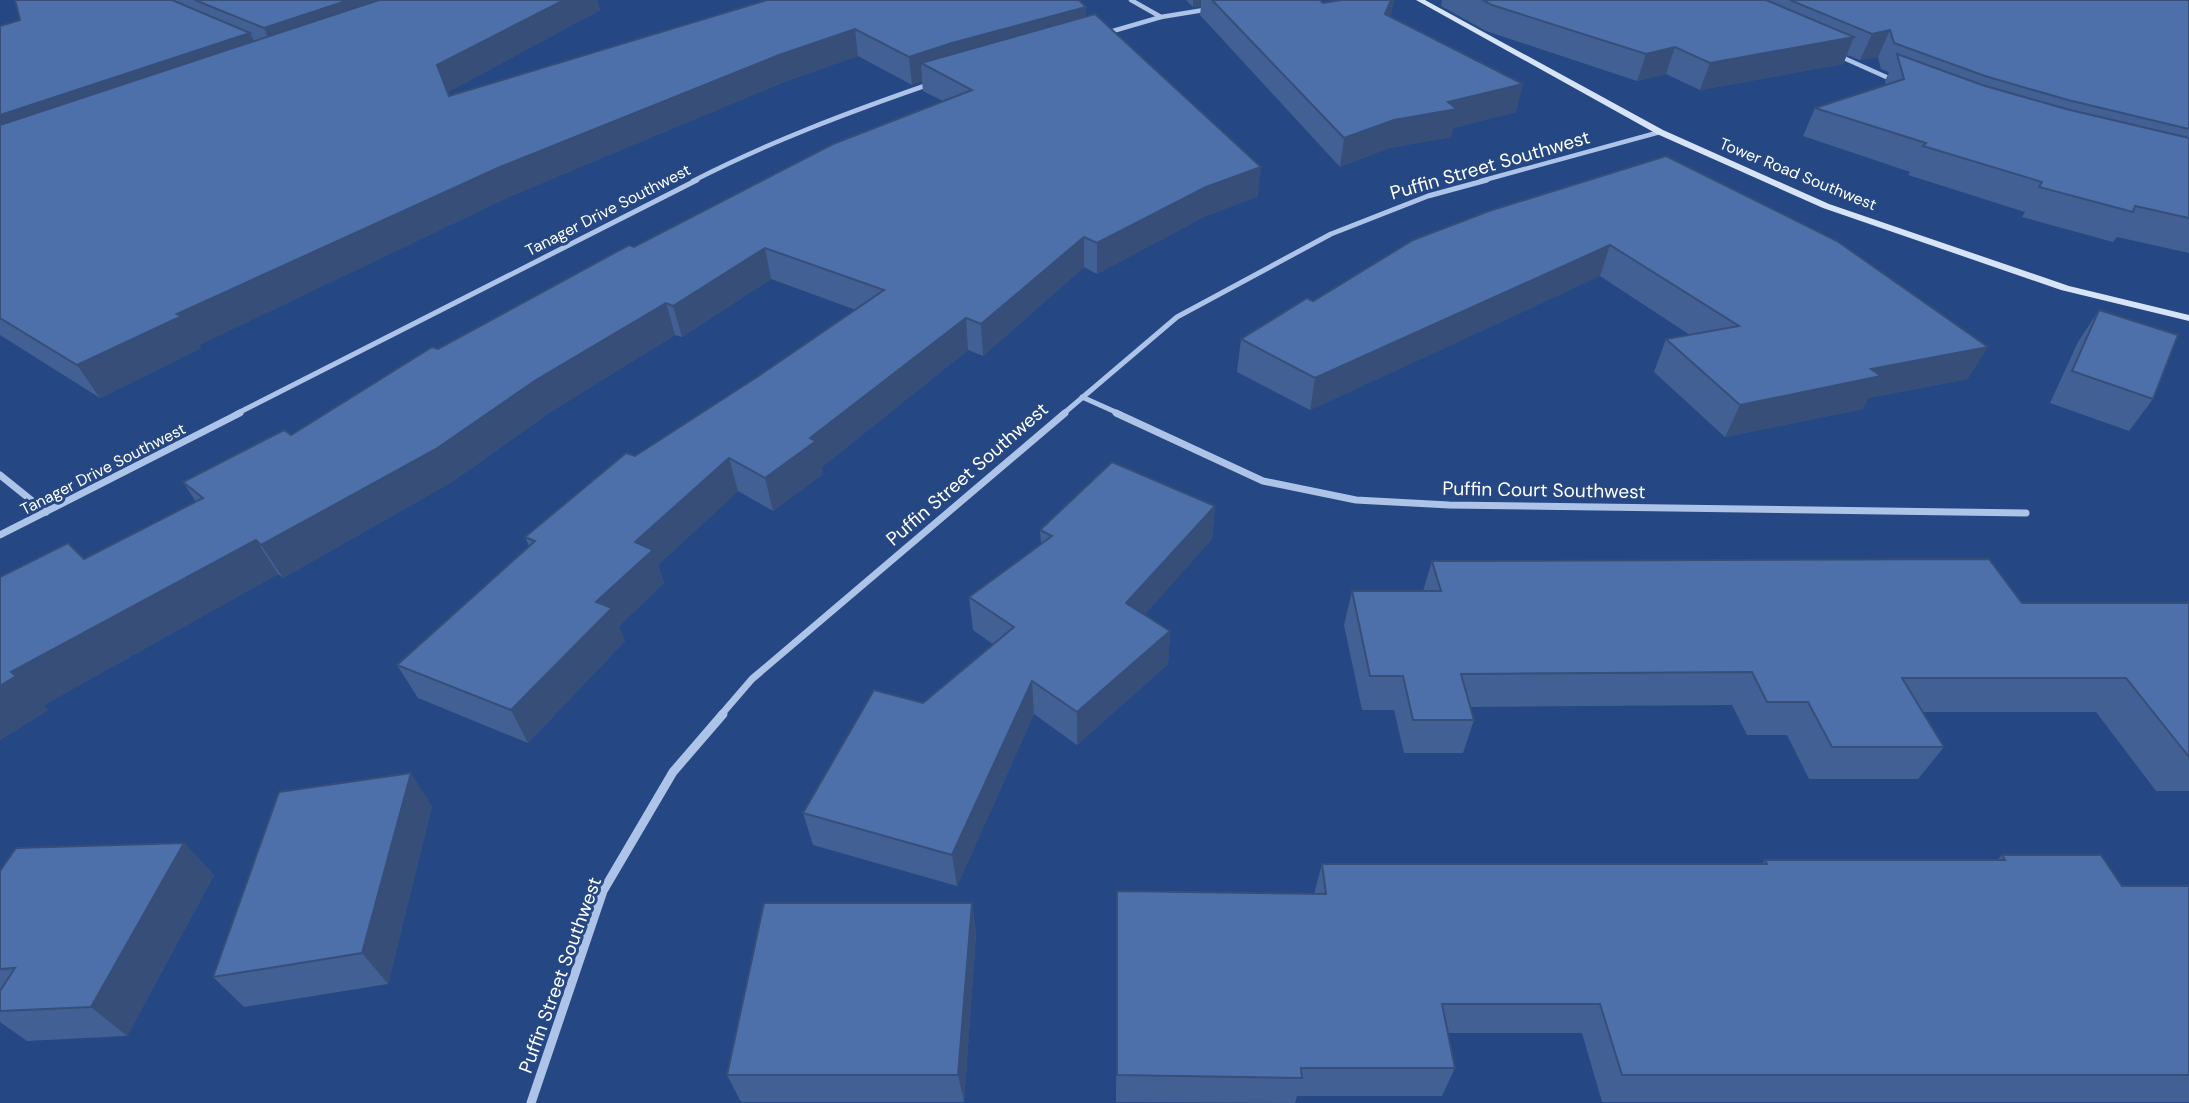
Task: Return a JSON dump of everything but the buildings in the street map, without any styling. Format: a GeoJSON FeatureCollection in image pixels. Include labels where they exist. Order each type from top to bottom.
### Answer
{"type":"FeatureCollection","features":[{"type":"Feature","properties":{"kind":"street"},"geometry":{"type":"LineString","coordinates":[[1130,0],[1161,17]]}},
{"type":"Feature","properties":{"kind":"street","name":"Tower Road Southwest"},"geometry":{"type":"LineString","coordinates":[[1420,0],[1660,132],[1826,206],[2065,288],[2189,318]]}},
{"type":"Feature","properties":{"kind":"street"},"geometry":{"type":"LineString","coordinates":[[1097,35],[1161,17],[1212,9]]}},
{"type":"Feature","properties":{"kind":"street"},"geometry":{"type":"LineString","coordinates":[[1830,52],[1903,84]]}},
{"type":"Feature","properties":{"kind":"street","name":"Tanager Drive Southwest"},"geometry":{"type":"LineString","coordinates":[[0,535],[735,160],[847,113],[932,83]]}},
{"type":"Feature","properties":{"kind":"street","name":"Puffin Street Southwest"},"geometry":{"type":"LineString","coordinates":[[531,1103],[603,891],[673,772],[752,679],[1177,317],[1331,234],[1427,196],[1660,132]]}},
{"type":"Feature","properties":{"kind":"street","name":"Puffin Court Southwest"},"geometry":{"type":"LineString","coordinates":[[1082,397],[1263,481],[1356,500],[1450,505],[2026,513]]}},
{"type":"Feature","properties":{"kind":"street"},"geometry":{"type":"LineString","coordinates":[[0,475],[46,512]]}}]}
